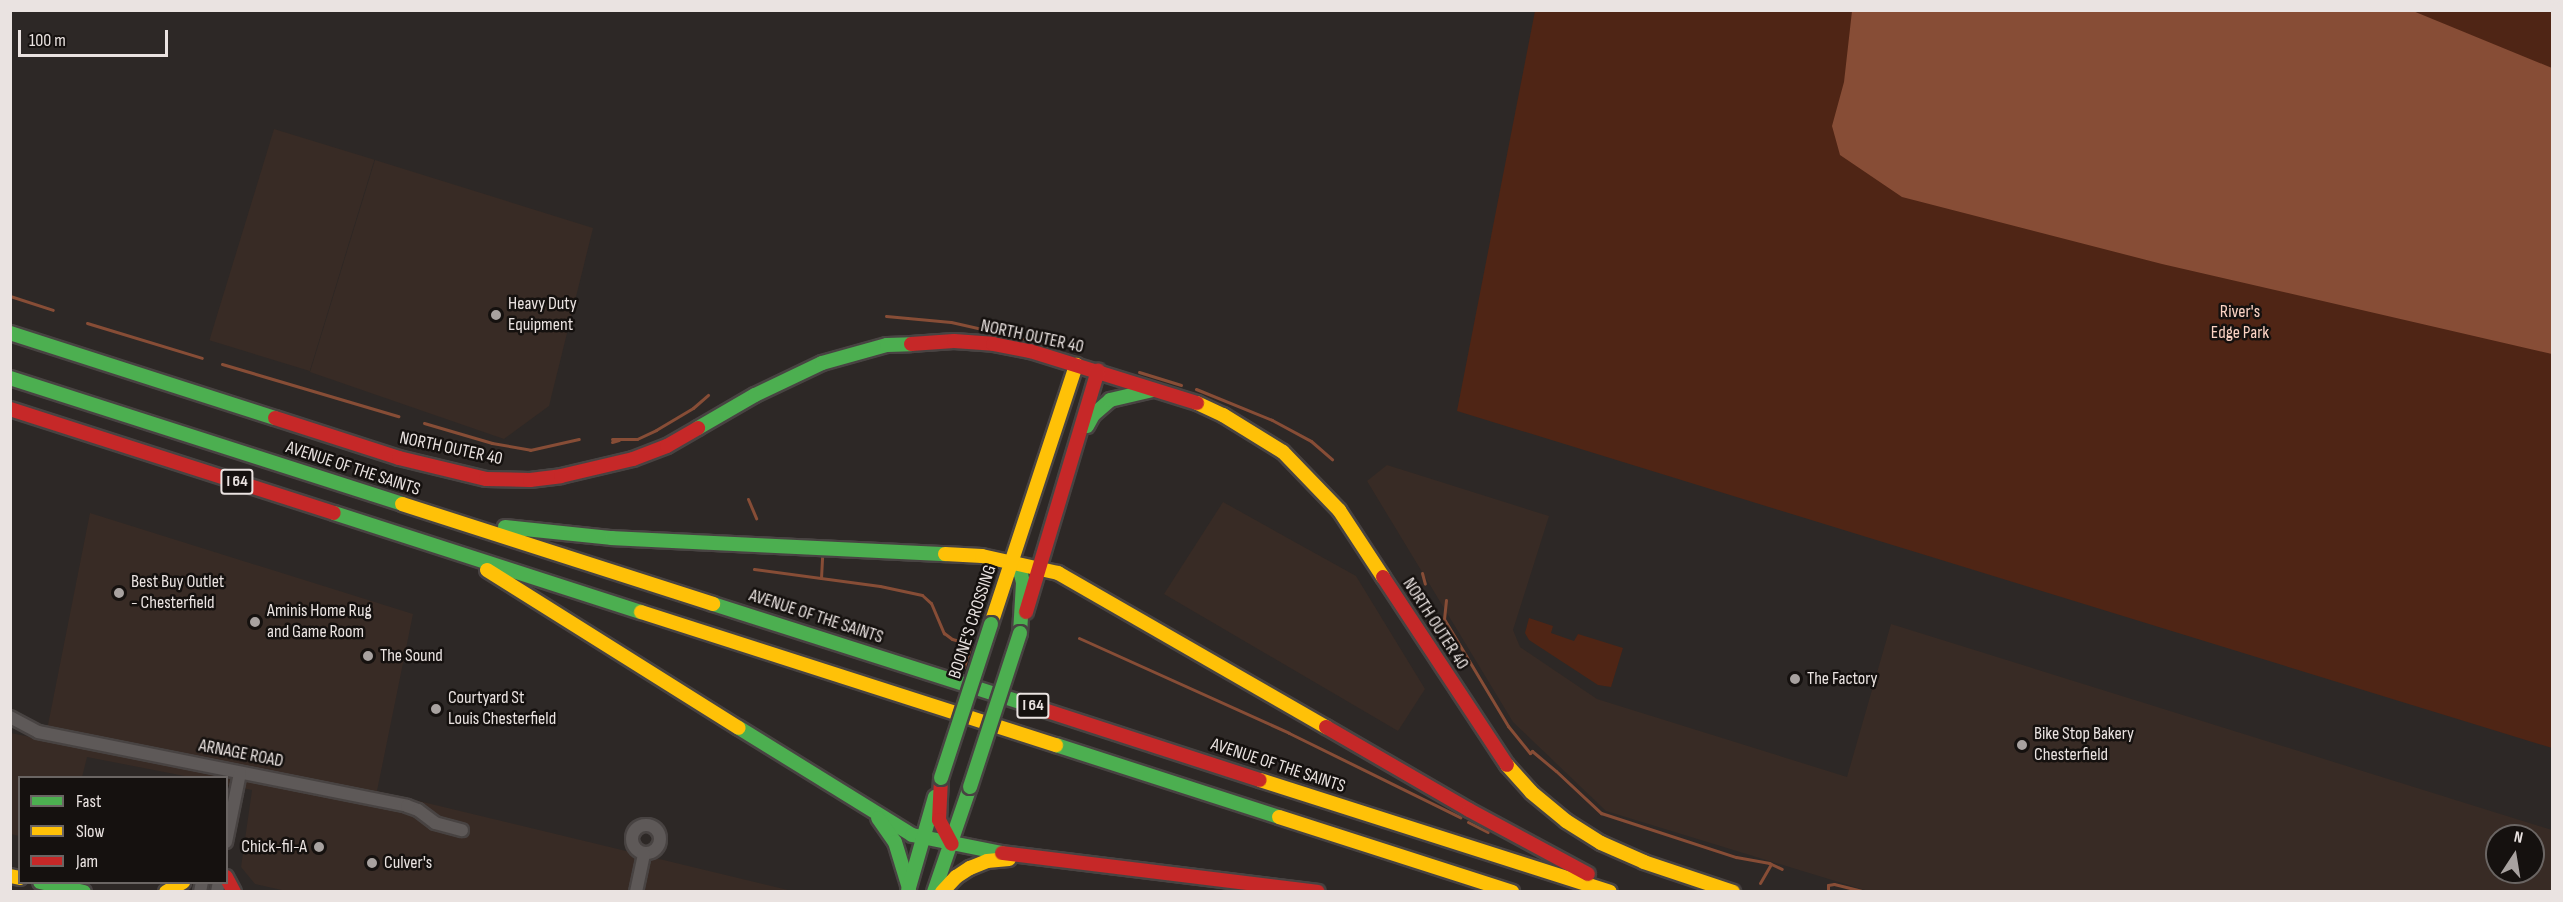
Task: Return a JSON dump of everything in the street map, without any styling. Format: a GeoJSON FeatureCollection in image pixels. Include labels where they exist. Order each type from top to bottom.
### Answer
{"type":"FeatureCollection","features":[{"type":"Feature","properties":{"kind":"main road","name":"NORTH OUTER 40"},"geometry":{"type":"LineString","coordinates":[[10,333],[399,458],[486,478],[530,480],[597,469],[633,459],[667,446],[755,395],[822,363],[875,348],[922,341],[993,344],[1157,389],[1223,414],[1257,435],[1283,452],[1323,493],[1358,537],[1499,756],[1532,792],[1566,821],[1601,843],[1644,862],[1734,891]]}},
{"type":"Feature","properties":{"kind":"main road","name":"BOONE'S CROSSING"},"geometry":{"type":"LineString","coordinates":[[909,890],[941,778],[1076,365]]}},
{"type":"Feature","properties":{"kind":"main road"},"geometry":{"type":"LineString","coordinates":[[934,891],[952,844],[1020,633],[1098,371]]}},
{"type":"Feature","properties":{"kind":"main road","name":"AVENUE OF THE SAINTS"},"geometry":{"type":"LineString","coordinates":[[10,378],[1610,891]]}},
{"type":"Feature","properties":{"kind":"main road"},"geometry":{"type":"LineString","coordinates":[[1078,442],[1093,415],[1110,400],[1157,389]]}},
{"type":"Feature","properties":{"kind":"main road","name":"I 64"},"geometry":{"type":"LineString","coordinates":[[10,409],[1512,891]]}},
{"type":"Feature","properties":{"kind":"main road"},"geometry":{"type":"LineString","coordinates":[[457,521],[612,538],[982,556],[1058,573],[1469,810],[1620,891]]}},
{"type":"Feature","properties":{"kind":"main road"},"geometry":{"type":"LineString","coordinates":[[464,555],[876,815],[923,838],[1021,857],[1318,891]]}},
{"type":"Feature","properties":{"kind":"main road"},"geometry":{"type":"LineString","coordinates":[[1011,561],[1021,574],[1023,583],[1020,633]]}},
{"type":"Feature","properties":{"kind":"main road"},"geometry":{"type":"LineString","coordinates":[[941,778],[939,820],[952,844]]}},
{"type":"Feature","properties":{"kind":"main road"},"geometry":{"type":"LineString","coordinates":[[876,815],[895,842],[909,890]]}},
{"type":"Feature","properties":{"kind":"main road"},"geometry":{"type":"LineString","coordinates":[[942,891],[956,877],[970,868],[987,861],[1021,857]]}},
{"type":"Feature","properties":{"kind":"main road"},"geometry":{"type":"LineString","coordinates":[[50,884],[84,891]]}},
{"type":"Feature","properties":{"kind":"street","name":"ARNAGE ROAD"},"geometry":{"type":"LineString","coordinates":[[10,717],[38,732],[225,774],[240,773],[407,806],[418,810],[435,823],[462,830]]}},
{"type":"Feature","properties":{"kind":"street"},"geometry":{"type":"LineString","coordinates":[[228,832],[240,773]]}},
{"type":"Feature","properties":{"kind":"street"},"geometry":{"type":"LineString","coordinates":[[636,891],[644,854]]}},
{"type":"Feature","properties":{"kind":"shaded area"},"geometry":{"type":"Polygon","coordinates":[[[1852,11],[2413,11],[2552,68],[2552,354],[2162,264],[1902,197],[1840,155],[1832,126],[1844,82],[1852,11]]]}},
{"type":"Feature","properties":{"kind":"shaded area"},"geometry":{"type":"Polygon","coordinates":[[[274,129],[374,160],[310,371],[209,340],[274,129]]]}},
{"type":"Feature","properties":{"kind":"shaded area"},"geometry":{"type":"Polygon","coordinates":[[[375,160],[593,228],[549,406],[504,439],[310,372],[375,160]]]}},
{"type":"Feature","properties":{"kind":"shaded area"},"geometry":{"type":"Polygon","coordinates":[[[1387,465],[1549,516],[1513,630],[1520,647],[1597,699],[1847,777],[1891,624],[2533,824],[2485,824],[2485,884],[2545,884],[2545,828],[2552,830],[2552,891],[1868,891],[1606,811],[1513,722],[1367,481],[1387,465]]]}},
{"type":"Feature","properties":{"kind":"shaded area"},"geometry":{"type":"Polygon","coordinates":[[[1223,502],[1356,576],[1425,689],[1398,731],[1164,594],[1223,502]]]}},
{"type":"Feature","properties":{"kind":"shaded area"},"geometry":{"type":"Polygon","coordinates":[[[90,513],[413,614],[377,791],[792,891],[286,891],[255,884],[241,867],[252,790],[228,785],[228,776],[185,776],[87,757],[82,776],[18,776],[18,836],[11,834],[11,733],[45,740],[90,513]]]}},
{"type":"Feature","properties":{"kind":"green space","name":"River's Edge Park"},"geometry":{"type":"Polygon","coordinates":[[[1535,11],[2552,11],[2552,748],[1457,411],[1535,11]]]}},
{"type":"Feature","properties":{"kind":"green space"},"geometry":{"type":"Polygon","coordinates":[[[1529,618],[1553,626],[1551,633],[1574,641],[1578,634],[1623,648],[1611,687],[1598,685],[1529,640],[1525,633],[1529,618]]]}},
{"type":"Feature","properties":{"kind":"waterway"},"geometry":{"type":"LineString","coordinates":[[10,296],[53,310]]}},
{"type":"Feature","properties":{"kind":"waterway"},"geometry":{"type":"LineString","coordinates":[[886,316],[951,322],[1053,345]]}},
{"type":"Feature","properties":{"kind":"waterway"},"geometry":{"type":"LineString","coordinates":[[87,323],[202,358]]}},
{"type":"Feature","properties":{"kind":"waterway"},"geometry":{"type":"LineString","coordinates":[[222,364],[398,416]]}},
{"type":"Feature","properties":{"kind":"waterway"},"geometry":{"type":"LineString","coordinates":[[1139,372],[1181,385]]}},
{"type":"Feature","properties":{"kind":"waterway"},"geometry":{"type":"LineString","coordinates":[[1196,389],[1272,420],[1311,441],[1332,459]]}},
{"type":"Feature","properties":{"kind":"waterway"},"geometry":{"type":"LineString","coordinates":[[612,439],[637,439],[693,408],[708,395]]}},
{"type":"Feature","properties":{"kind":"waterway"},"geometry":{"type":"LineString","coordinates":[[424,423],[492,443],[530,450],[579,439]]}},
{"type":"Feature","properties":{"kind":"waterway"},"geometry":{"type":"LineString","coordinates":[[612,442],[619,440]]}},
{"type":"Feature","properties":{"kind":"waterway"},"geometry":{"type":"LineString","coordinates":[[748,499],[756,518]]}},
{"type":"Feature","properties":{"kind":"waterway"},"geometry":{"type":"LineString","coordinates":[[821,578],[822,556]]}},
{"type":"Feature","properties":{"kind":"waterway"},"geometry":{"type":"LineString","coordinates":[[754,569],[880,586],[922,595],[931,603],[944,633],[952,639],[971,644],[964,667],[957,666]]}},
{"type":"Feature","properties":{"kind":"waterway"},"geometry":{"type":"LineString","coordinates":[[1422,573],[1425,584]]}},
{"type":"Feature","properties":{"kind":"waterway"},"geometry":{"type":"LineString","coordinates":[[1446,600],[1444,619],[1508,726],[1530,753],[1532,751],[1556,771],[1601,813],[1736,857],[1769,863],[1782,869]]}},
{"type":"Feature","properties":{"kind":"waterway"},"geometry":{"type":"LineString","coordinates":[[1079,638],[1289,733],[1460,817]]}},
{"type":"Feature","properties":{"kind":"waterway"},"geometry":{"type":"LineString","coordinates":[[1468,822],[1488,832]]}},
{"type":"Feature","properties":{"kind":"waterway"},"geometry":{"type":"LineString","coordinates":[[1760,883],[1771,864]]}},
{"type":"Feature","properties":{"kind":"waterway"},"geometry":{"type":"LineString","coordinates":[[1828,892],[1828,885],[1834,884],[1865,892]]}},
{"type":"Feature","properties":{"kind":"traffic: fast"},"geometry":{"type":"LineString","coordinates":[[10,333],[275,418]]}},
{"type":"Feature","properties":{"kind":"traffic: fast"},"geometry":{"type":"LineString","coordinates":[[698,428],[755,395],[822,363],[887,345],[911,344]]}},
{"type":"Feature","properties":{"kind":"traffic: fast"},"geometry":{"type":"LineString","coordinates":[[10,378],[402,504]]}},
{"type":"Feature","properties":{"kind":"traffic: fast"},"geometry":{"type":"LineString","coordinates":[[1087,426],[1093,415],[1110,400],[1153,390]]}},
{"type":"Feature","properties":{"kind":"traffic: fast"},"geometry":{"type":"LineString","coordinates":[[334,513],[641,612]]}},
{"type":"Feature","properties":{"kind":"traffic: fast"},"geometry":{"type":"LineString","coordinates":[[505,527],[612,538],[945,554]]}},
{"type":"Feature","properties":{"kind":"traffic: fast"},"geometry":{"type":"LineString","coordinates":[[1011,561],[1021,574],[1023,583],[1020,633]]}},
{"type":"Feature","properties":{"kind":"traffic: fast"},"geometry":{"type":"LineString","coordinates":[[713,604],[1038,708]]}},
{"type":"Feature","properties":{"kind":"traffic: fast"},"geometry":{"type":"LineString","coordinates":[[941,778],[991,624]]}},
{"type":"Feature","properties":{"kind":"traffic: fast"},"geometry":{"type":"LineString","coordinates":[[970,787],[1020,633]]}},
{"type":"Feature","properties":{"kind":"traffic: fast"},"geometry":{"type":"LineString","coordinates":[[739,728],[912,835],[1002,853]]}},
{"type":"Feature","properties":{"kind":"traffic: fast"},"geometry":{"type":"LineString","coordinates":[[1056,745],[1279,817]]}},
{"type":"Feature","properties":{"kind":"traffic: fast"},"geometry":{"type":"LineString","coordinates":[[934,892],[970,787]]}},
{"type":"Feature","properties":{"kind":"traffic: fast"},"geometry":{"type":"LineString","coordinates":[[908,891],[935,797]]}},
{"type":"Feature","properties":{"kind":"traffic: fast"},"geometry":{"type":"LineString","coordinates":[[878,818],[895,842],[909,888]]}},
{"type":"Feature","properties":{"kind":"traffic: fast"},"geometry":{"type":"LineString","coordinates":[[49,884],[84,892]]}},
{"type":"Feature","properties":{"kind":"traffic: slow"},"geometry":{"type":"LineString","coordinates":[[991,624],[1076,365]]}},
{"type":"Feature","properties":{"kind":"traffic: slow"},"geometry":{"type":"LineString","coordinates":[[1197,403],[1223,415],[1283,452],[1339,510],[1383,577]]}},
{"type":"Feature","properties":{"kind":"traffic: slow"},"geometry":{"type":"LineString","coordinates":[[402,504],[713,604]]}},
{"type":"Feature","properties":{"kind":"traffic: slow"},"geometry":{"type":"LineString","coordinates":[[945,554],[982,556],[1058,573],[1326,727]]}},
{"type":"Feature","properties":{"kind":"traffic: slow"},"geometry":{"type":"LineString","coordinates":[[487,570],[739,728]]}},
{"type":"Feature","properties":{"kind":"traffic: slow"},"geometry":{"type":"LineString","coordinates":[[641,612],[1056,745]]}},
{"type":"Feature","properties":{"kind":"traffic: slow"},"geometry":{"type":"LineString","coordinates":[[1507,765],[1531,792],[1566,821],[1601,843],[1644,862],[1733,892]]}},
{"type":"Feature","properties":{"kind":"traffic: slow"},"geometry":{"type":"LineString","coordinates":[[1260,780],[1610,892]]}},
{"type":"Feature","properties":{"kind":"traffic: slow"},"geometry":{"type":"LineString","coordinates":[[1279,817],[1512,892]]}},
{"type":"Feature","properties":{"kind":"traffic: slow"},"geometry":{"type":"LineString","coordinates":[[942,892],[956,877],[970,868],[987,861],[1009,859]]}},
{"type":"Feature","properties":{"kind":"traffic: slow"},"geometry":{"type":"LineString","coordinates":[[10,876],[18,878]]}},
{"type":"Feature","properties":{"kind":"traffic: slow"},"geometry":{"type":"LineString","coordinates":[[166,892],[180,884]]}},
{"type":"Feature","properties":{"kind":"traffic: jam"},"geometry":{"type":"LineString","coordinates":[[911,344],[954,341],[993,344],[1030,351],[1197,403]]}},
{"type":"Feature","properties":{"kind":"traffic: jam"},"geometry":{"type":"LineString","coordinates":[[1026,612],[1098,371]]}},
{"type":"Feature","properties":{"kind":"traffic: jam"},"geometry":{"type":"LineString","coordinates":[[10,409],[334,513]]}},
{"type":"Feature","properties":{"kind":"traffic: jam"},"geometry":{"type":"LineString","coordinates":[[275,418],[399,458],[486,479],[530,480],[561,476],[633,459],[667,446],[698,428]]}},
{"type":"Feature","properties":{"kind":"traffic: jam"},"geometry":{"type":"LineString","coordinates":[[1383,577],[1507,765]]}},
{"type":"Feature","properties":{"kind":"traffic: jam"},"geometry":{"type":"LineString","coordinates":[[1038,708],[1260,780]]}},
{"type":"Feature","properties":{"kind":"traffic: jam"},"geometry":{"type":"LineString","coordinates":[[1326,727],[1469,810],[1588,874]]}},
{"type":"Feature","properties":{"kind":"traffic: jam"},"geometry":{"type":"LineString","coordinates":[[941,778],[939,820],[952,844]]}},
{"type":"Feature","properties":{"kind":"traffic: jam"},"geometry":{"type":"LineString","coordinates":[[1002,853],[1318,892]]}},
{"type":"Feature","properties":{"kind":"traffic: jam"},"geometry":{"type":"LineString","coordinates":[[228,881],[234,892]]}},
{"type":"Feature","properties":{"kind":"place","name":"Heavy Duty Equipment"},"geometry":{"type":"Point","coordinates":[496,315]}},
{"type":"Feature","properties":{"kind":"place","name":"Best Buy Outlet - Chesterfield"},"geometry":{"type":"Point","coordinates":[119,593]}},
{"type":"Feature","properties":{"kind":"place","name":"Aminis Home Rug and Game Room"},"geometry":{"type":"Point","coordinates":[255,622]}},
{"type":"Feature","properties":{"kind":"place","name":"The Sound"},"geometry":{"type":"Point","coordinates":[368,656]}},
{"type":"Feature","properties":{"kind":"place","name":"The Factory"},"geometry":{"type":"Point","coordinates":[1795,679]}},
{"type":"Feature","properties":{"kind":"place","name":"Courtyard St Louis Chesterfield"},"geometry":{"type":"Point","coordinates":[436,709]}},
{"type":"Feature","properties":{"kind":"place","name":"Bike Stop Bakery Chesterfield"},"geometry":{"type":"Point","coordinates":[2022,745]}},
{"type":"Feature","properties":{"kind":"place","name":"Chick-fil-A"},"geometry":{"type":"Point","coordinates":[319,847]}},
{"type":"Feature","properties":{"kind":"place","name":"Culver's"},"geometry":{"type":"Point","coordinates":[372,863]}}]}
